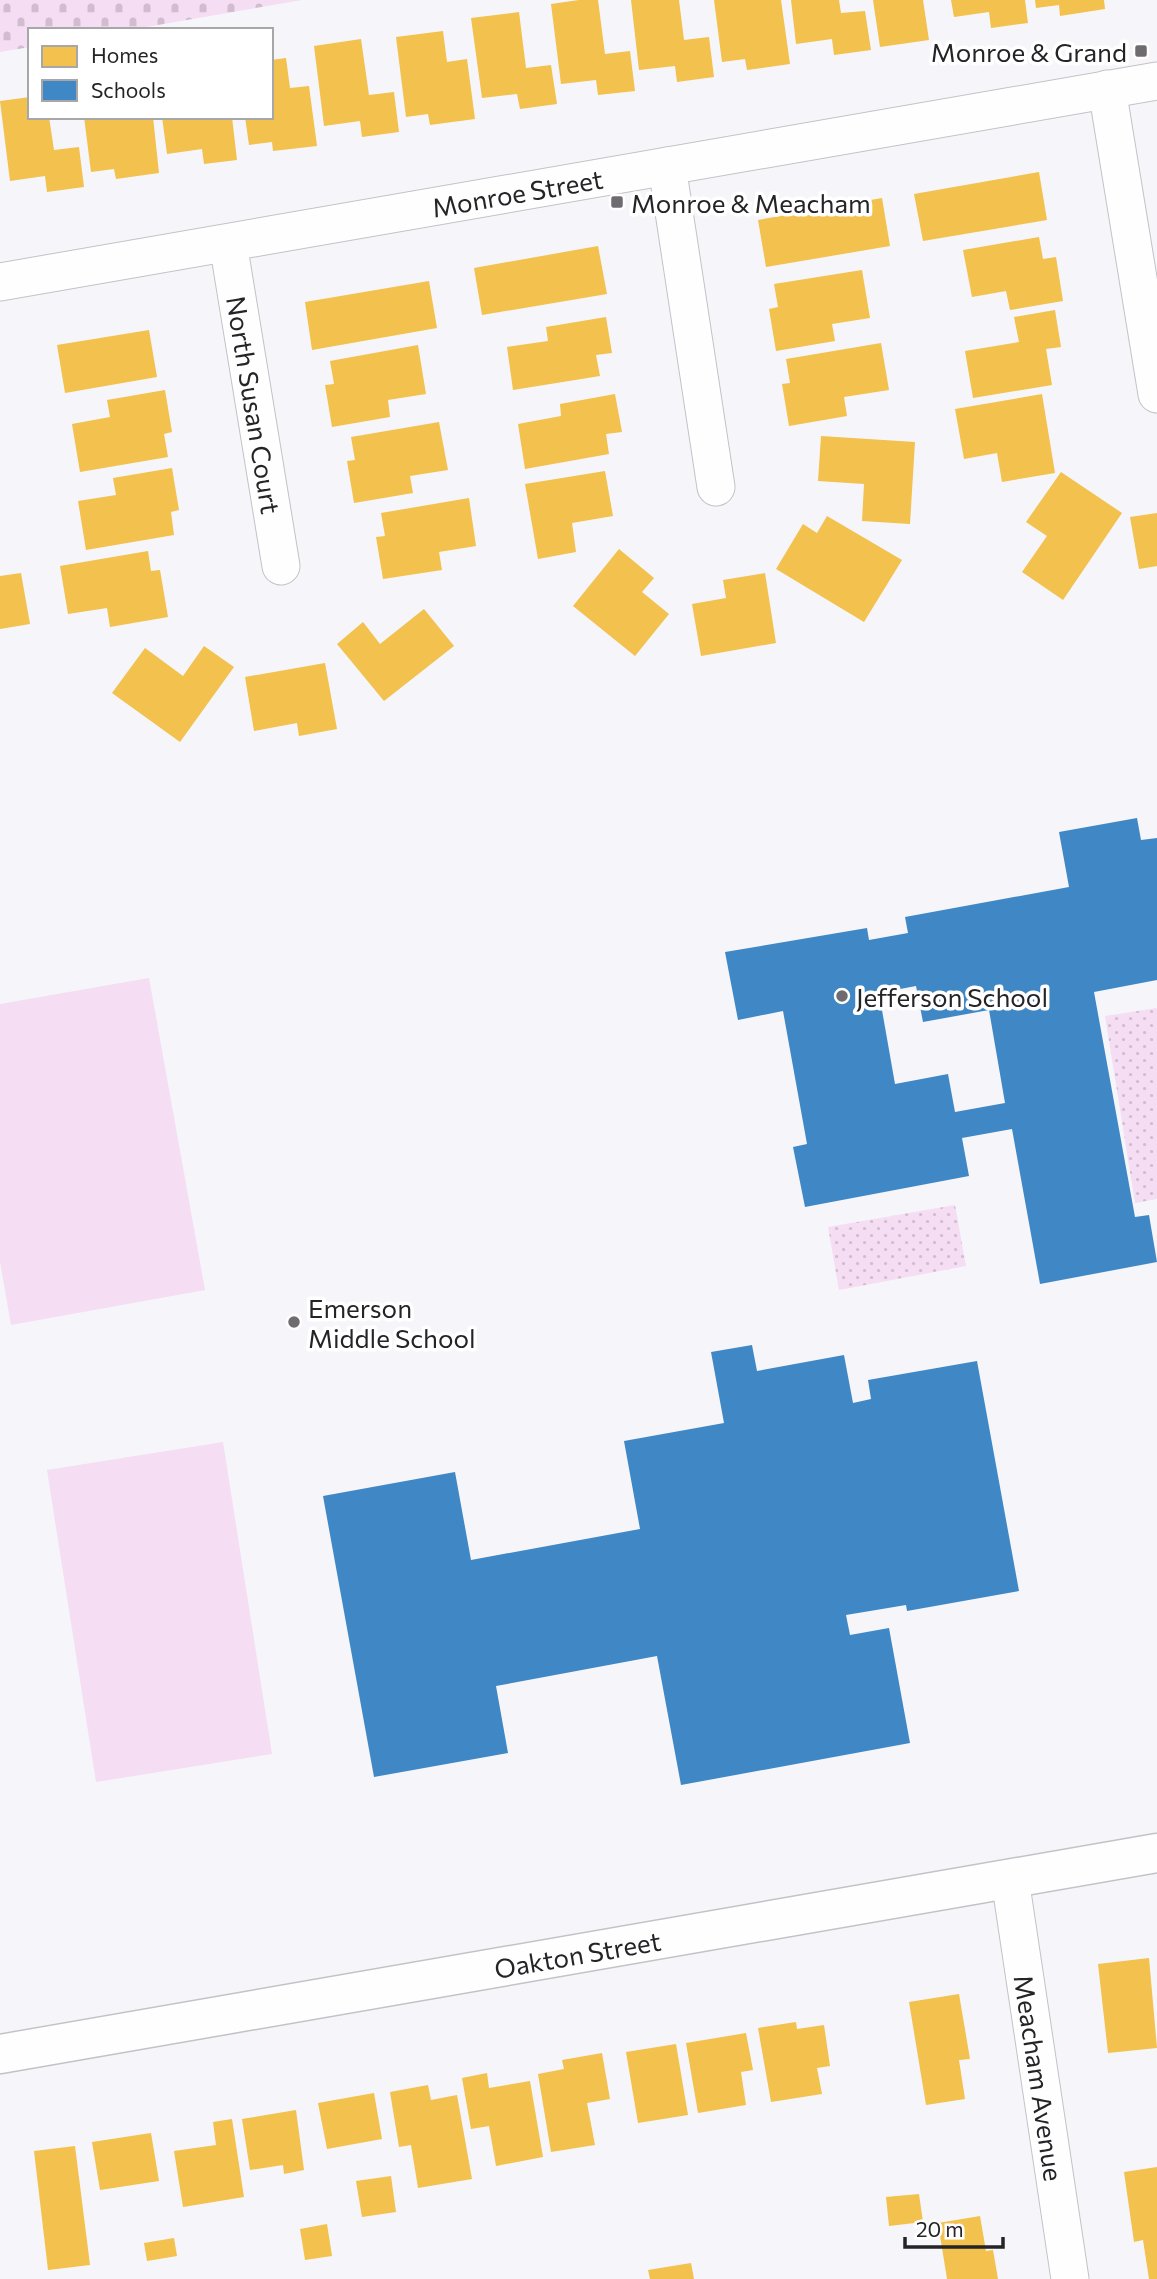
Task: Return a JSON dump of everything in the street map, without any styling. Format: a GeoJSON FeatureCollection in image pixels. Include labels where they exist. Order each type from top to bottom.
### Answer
{"type":"FeatureCollection","features":[{"type":"Feature","properties":{"kind":"main road","name":"Oakton Street"},"geometry":{"type":"LineString","coordinates":[[0,2054],[1157,1853]]}},
{"type":"Feature","properties":{"kind":"street","name":"Monroe Street"},"geometry":{"type":"LineString","coordinates":[[0,282],[1157,81]]}},
{"type":"Feature","properties":{"kind":"street"},"geometry":{"type":"LineString","coordinates":[[1107,89],[1157,394]]}},
{"type":"Feature","properties":{"kind":"street"},"geometry":{"type":"LineString","coordinates":[[667,166],[716,487]]}},
{"type":"Feature","properties":{"kind":"street","name":"North Susan Court"},"geometry":{"type":"LineString","coordinates":[[228,243],[281,566]]}},
{"type":"Feature","properties":{"kind":"street","name":"Meacham Avenue"},"geometry":{"type":"LineString","coordinates":[[1010,1879],[1070,2279]]}},
{"type":"Feature","properties":{"kind":"green space"},"geometry":{"type":"Polygon","coordinates":[[[0,0],[302,0],[141,28],[28,28],[28,47],[0,52],[0,0]]]}},
{"type":"Feature","properties":{"kind":"green space"},"geometry":{"type":"Polygon","coordinates":[[[149,978],[205,1290],[11,1325],[0,1262],[0,1004],[149,978]]]}},
{"type":"Feature","properties":{"kind":"green space"},"geometry":{"type":"Polygon","coordinates":[[[1157,1008],[1157,1199],[1135,1203],[1105,1016],[1157,1008]]]}},
{"type":"Feature","properties":{"kind":"green space"},"geometry":{"type":"Polygon","coordinates":[[[955,1205],[966,1266],[839,1290],[828,1227],[955,1205]]]}},
{"type":"Feature","properties":{"kind":"green space"},"geometry":{"type":"Polygon","coordinates":[[[223,1442],[272,1754],[96,1782],[47,1470],[223,1442]]]}},
{"type":"Feature","properties":{"kind":"building: Homes"},"geometry":{"type":"Polygon","coordinates":[[[598,0],[605,54],[630,51],[635,91],[598,95],[596,80],[561,84],[551,4],[598,0]]]}},
{"type":"Feature","properties":{"kind":"building: Homes"},"geometry":{"type":"Polygon","coordinates":[[[631,0],[679,0],[684,40],[709,37],[714,77],[677,82],[675,66],[639,70],[631,0]]]}},
{"type":"Feature","properties":{"kind":"building: Homes"},"geometry":{"type":"Polygon","coordinates":[[[714,0],[781,0],[790,64],[747,70],[745,59],[722,62],[714,0]]]}},
{"type":"Feature","properties":{"kind":"building: Homes"},"geometry":{"type":"Polygon","coordinates":[[[791,0],[839,0],[841,13],[865,11],[871,50],[834,55],[832,39],[796,44],[791,0]]]}},
{"type":"Feature","properties":{"kind":"building: Homes"},"geometry":{"type":"Polygon","coordinates":[[[873,0],[923,0],[929,40],[880,47],[873,0]]]}},
{"type":"Feature","properties":{"kind":"building: Homes"},"geometry":{"type":"Polygon","coordinates":[[[951,0],[1025,0],[1028,23],[991,28],[989,12],[954,17],[951,0]]]}},
{"type":"Feature","properties":{"kind":"building: Homes"},"geometry":{"type":"Polygon","coordinates":[[[1035,0],[1104,0],[1105,9],[1060,16],[1059,5],[1036,8],[1035,0]]]}},
{"type":"Feature","properties":{"kind":"building: Homes"},"geometry":{"type":"Polygon","coordinates":[[[519,12],[526,68],[551,65],[557,104],[520,109],[517,94],[482,98],[471,18],[519,12]]]}},
{"type":"Feature","properties":{"kind":"building: Homes"},"geometry":{"type":"Polygon","coordinates":[[[443,31],[447,62],[467,59],[475,119],[430,125],[428,114],[406,117],[396,37],[443,31]]]}},
{"type":"Feature","properties":{"kind":"building: Homes"},"geometry":{"type":"Polygon","coordinates":[[[361,39],[369,95],[394,92],[399,132],[362,137],[360,121],[324,126],[314,46],[361,39]]]}},
{"type":"Feature","properties":{"kind":"building: Homes"},"geometry":{"type":"Polygon","coordinates":[[[286,58],[290,88],[309,86],[317,146],[273,151],[272,142],[249,145],[245,119],[273,119],[273,60],[286,58]]]}},
{"type":"Feature","properties":{"kind":"building: Homes"},"geometry":{"type":"Polygon","coordinates":[[[28,97],[28,119],[49,119],[54,150],[79,147],[84,187],[47,192],[45,176],[10,181],[0,101],[28,97]]]}},
{"type":"Feature","properties":{"kind":"building: Homes"},"geometry":{"type":"Polygon","coordinates":[[[84,119],[153,119],[159,173],[116,179],[114,169],[91,172],[84,119]]]}},
{"type":"Feature","properties":{"kind":"building: Homes"},"geometry":{"type":"Polygon","coordinates":[[[162,119],[232,119],[237,160],[204,164],[202,149],[167,154],[162,119]]]}},
{"type":"Feature","properties":{"kind":"building: Homes"},"geometry":{"type":"Polygon","coordinates":[[[1039,172],[1047,220],[923,241],[914,194],[1039,172]]]}},
{"type":"Feature","properties":{"kind":"building: Homes"},"geometry":{"type":"Polygon","coordinates":[[[882,198],[890,246],[766,267],[758,220],[882,198]]]}},
{"type":"Feature","properties":{"kind":"building: Homes"},"geometry":{"type":"Polygon","coordinates":[[[1039,237],[1043,259],[1056,257],[1063,301],[1010,310],[1006,291],[972,297],[963,250],[1039,237]]]}},
{"type":"Feature","properties":{"kind":"building: Homes"},"geometry":{"type":"Polygon","coordinates":[[[598,246],[607,294],[482,315],[474,268],[598,246]]]}},
{"type":"Feature","properties":{"kind":"building: Homes"},"geometry":{"type":"Polygon","coordinates":[[[862,270],[870,318],[832,324],[835,341],[776,351],[769,309],[778,307],[774,284],[862,270]]]}},
{"type":"Feature","properties":{"kind":"building: Homes"},"geometry":{"type":"Polygon","coordinates":[[[429,281],[437,328],[312,350],[305,302],[429,281]]]}},
{"type":"Feature","properties":{"kind":"building: Homes"},"geometry":{"type":"Polygon","coordinates":[[[1055,310],[1061,347],[1046,349],[1052,385],[973,398],[965,351],[1019,342],[1014,317],[1055,310]]]}},
{"type":"Feature","properties":{"kind":"building: Homes"},"geometry":{"type":"Polygon","coordinates":[[[606,317],[612,353],[596,355],[600,376],[513,390],[507,347],[548,341],[546,327],[606,317]]]}},
{"type":"Feature","properties":{"kind":"building: Homes"},"geometry":{"type":"Polygon","coordinates":[[[149,330],[157,377],[65,393],[57,345],[149,330]]]}},
{"type":"Feature","properties":{"kind":"building: Homes"},"geometry":{"type":"Polygon","coordinates":[[[881,343],[889,390],[844,397],[847,416],[789,426],[782,384],[790,383],[786,359],[881,343]]]}},
{"type":"Feature","properties":{"kind":"building: Homes"},"geometry":{"type":"Polygon","coordinates":[[[418,345],[426,394],[388,400],[390,417],[332,427],[325,385],[334,384],[330,361],[418,345]]]}},
{"type":"Feature","properties":{"kind":"building: Homes"},"geometry":{"type":"Polygon","coordinates":[[[165,390],[172,432],[164,434],[168,457],[80,472],[72,424],[110,417],[107,400],[165,390]]]}},
{"type":"Feature","properties":{"kind":"building: Homes"},"geometry":{"type":"Polygon","coordinates":[[[615,394],[622,432],[606,434],[609,454],[525,469],[518,424],[561,416],[560,404],[615,394]]]}},
{"type":"Feature","properties":{"kind":"building: Homes"},"geometry":{"type":"Polygon","coordinates":[[[1042,394],[1055,473],[1002,482],[997,453],[964,459],[955,409],[1042,394]]]}},
{"type":"Feature","properties":{"kind":"building: Homes"},"geometry":{"type":"Polygon","coordinates":[[[439,422],[448,470],[410,476],[413,493],[354,503],[347,461],[355,460],[351,437],[439,422]]]}},
{"type":"Feature","properties":{"kind":"building: Homes"},"geometry":{"type":"Polygon","coordinates":[[[821,436],[915,442],[910,524],[862,521],[864,484],[818,481],[821,436]]]}},
{"type":"Feature","properties":{"kind":"building: Homes"},"geometry":{"type":"Polygon","coordinates":[[[172,468],[179,510],[171,512],[174,535],[86,550],[78,501],[116,495],[113,478],[172,468]]]}},
{"type":"Feature","properties":{"kind":"building: Homes"},"geometry":{"type":"Polygon","coordinates":[[[605,471],[613,516],[572,523],[576,552],[538,559],[525,484],[605,471]]]}},
{"type":"Feature","properties":{"kind":"building: Homes"},"geometry":{"type":"Polygon","coordinates":[[[1061,472],[1122,513],[1063,600],[1022,572],[1047,536],[1026,522],[1061,472]]]}},
{"type":"Feature","properties":{"kind":"building: Homes"},"geometry":{"type":"Polygon","coordinates":[[[469,498],[476,546],[439,552],[442,570],[383,579],[376,537],[385,536],[381,513],[469,498]]]}},
{"type":"Feature","properties":{"kind":"building: Homes"},"geometry":{"type":"Polygon","coordinates":[[[1157,513],[1157,566],[1139,569],[1130,517],[1157,513]]]}},
{"type":"Feature","properties":{"kind":"building: Homes"},"geometry":{"type":"Polygon","coordinates":[[[827,516],[902,560],[864,622],[776,569],[803,524],[817,533],[827,516]]]}},
{"type":"Feature","properties":{"kind":"building: Homes"},"geometry":{"type":"Polygon","coordinates":[[[619,549],[654,578],[642,592],[669,614],[635,656],[573,606],[619,549]]]}},
{"type":"Feature","properties":{"kind":"building: Homes"},"geometry":{"type":"Polygon","coordinates":[[[148,551],[151,571],[160,570],[168,617],[110,627],[107,608],[68,614],[60,566],[148,551]]]}},
{"type":"Feature","properties":{"kind":"building: Homes"},"geometry":{"type":"Polygon","coordinates":[[[21,573],[30,624],[0,629],[0,576],[21,573]]]}},
{"type":"Feature","properties":{"kind":"building: Homes"},"geometry":{"type":"Polygon","coordinates":[[[765,573],[776,643],[701,656],[692,604],[726,598],[723,580],[765,573]]]}},
{"type":"Feature","properties":{"kind":"building: Homes"},"geometry":{"type":"Polygon","coordinates":[[[424,609],[454,646],[384,701],[337,644],[363,622],[380,644],[424,609]]]}},
{"type":"Feature","properties":{"kind":"building: Homes"},"geometry":{"type":"Polygon","coordinates":[[[204,646],[234,667],[180,742],[112,693],[145,648],[183,676],[204,646]]]}},
{"type":"Feature","properties":{"kind":"building: Homes"},"geometry":{"type":"Polygon","coordinates":[[[325,663],[337,729],[299,736],[297,723],[254,731],[245,677],[325,663]]]}},
{"type":"Feature","properties":{"kind":"building: Homes"},"geometry":{"type":"Polygon","coordinates":[[[1149,1958],[1157,2048],[1108,2053],[1098,1964],[1149,1958]]]}},
{"type":"Feature","properties":{"kind":"building: Homes"},"geometry":{"type":"Polygon","coordinates":[[[959,1994],[970,2059],[959,2060],[965,2099],[926,2105],[909,2002],[959,1994]]]}},
{"type":"Feature","properties":{"kind":"building: Homes"},"geometry":{"type":"Polygon","coordinates":[[[796,2022],[797,2029],[824,2025],[830,2066],[817,2068],[822,2094],[771,2102],[758,2028],[796,2022]]]}},
{"type":"Feature","properties":{"kind":"building: Homes"},"geometry":{"type":"Polygon","coordinates":[[[746,2033],[753,2070],[741,2072],[746,2105],[698,2113],[686,2043],[746,2033]]]}},
{"type":"Feature","properties":{"kind":"building: Homes"},"geometry":{"type":"Polygon","coordinates":[[[676,2044],[688,2115],[638,2123],[626,2052],[676,2044]]]}},
{"type":"Feature","properties":{"kind":"building: Homes"},"geometry":{"type":"Polygon","coordinates":[[[602,2053],[610,2099],[587,2103],[595,2145],[551,2152],[538,2074],[564,2069],[562,2060],[602,2053]]]}},
{"type":"Feature","properties":{"kind":"building: Homes"},"geometry":{"type":"Polygon","coordinates":[[[487,2073],[489,2088],[530,2081],[543,2157],[496,2166],[489,2126],[471,2129],[462,2078],[487,2073]]]}},
{"type":"Feature","properties":{"kind":"building: Homes"},"geometry":{"type":"Polygon","coordinates":[[[428,2085],[431,2100],[457,2095],[472,2179],[418,2188],[411,2145],[399,2147],[390,2092],[428,2085]]]}},
{"type":"Feature","properties":{"kind":"building: Homes"},"geometry":{"type":"Polygon","coordinates":[[[374,2093],[382,2139],[327,2149],[318,2103],[374,2093]]]}},
{"type":"Feature","properties":{"kind":"building: Homes"},"geometry":{"type":"Polygon","coordinates":[[[296,2110],[304,2170],[284,2174],[283,2165],[250,2170],[242,2119],[296,2110]]]}},
{"type":"Feature","properties":{"kind":"building: Homes"},"geometry":{"type":"Polygon","coordinates":[[[232,2119],[244,2197],[183,2207],[174,2151],[216,2145],[213,2122],[232,2119]]]}},
{"type":"Feature","properties":{"kind":"building: Homes"},"geometry":{"type":"Polygon","coordinates":[[[151,2133],[159,2181],[100,2190],[92,2142],[151,2133]]]}},
{"type":"Feature","properties":{"kind":"building: Homes"},"geometry":{"type":"Polygon","coordinates":[[[75,2146],[90,2265],[48,2270],[34,2151],[75,2146]]]}},
{"type":"Feature","properties":{"kind":"building: Homes"},"geometry":{"type":"Polygon","coordinates":[[[1157,2167],[1157,2279],[1149,2279],[1143,2240],[1134,2242],[1124,2172],[1157,2167]]]}},
{"type":"Feature","properties":{"kind":"building: Homes"},"geometry":{"type":"Polygon","coordinates":[[[391,2176],[396,2212],[362,2217],[356,2181],[391,2176]]]}},
{"type":"Feature","properties":{"kind":"building: Homes"},"geometry":{"type":"Polygon","coordinates":[[[919,2194],[923,2222],[889,2226],[886,2197],[919,2194]]]}},
{"type":"Feature","properties":{"kind":"building: Homes"},"geometry":{"type":"Polygon","coordinates":[[[980,2216],[986,2251],[993,2250],[998,2279],[947,2279],[938,2223],[980,2216]]]}},
{"type":"Feature","properties":{"kind":"building: Homes"},"geometry":{"type":"Polygon","coordinates":[[[327,2224],[332,2256],[305,2260],[300,2229],[327,2224]]]}},
{"type":"Feature","properties":{"kind":"building: Homes"},"geometry":{"type":"Polygon","coordinates":[[[174,2238],[177,2256],[147,2261],[144,2243],[174,2238]]]}},
{"type":"Feature","properties":{"kind":"building: Homes"},"geometry":{"type":"Polygon","coordinates":[[[691,2263],[694,2279],[650,2279],[648,2270],[691,2263]]]}},
{"type":"Feature","properties":{"kind":"building: Schools"},"geometry":{"type":"Polygon","coordinates":[[[1137,818],[1141,840],[1157,838],[1157,980],[1094,992],[1135,1217],[1149,1215],[1157,1262],[1040,1284],[1012,1129],[962,1138],[969,1176],[805,1207],[793,1147],[807,1144],[783,1011],[738,1020],[725,952],[867,928],[869,940],[908,933],[905,917],[1069,887],[1059,832],[1137,818]],[[916,986],[879,993],[895,1084],[948,1074],[955,1112],[1005,1103],[989,1010],[923,1022],[916,986]]]}},
{"type":"Feature","properties":{"kind":"building: Schools"},"geometry":{"type":"Polygon","coordinates":[[[752,1345],[757,1371],[844,1355],[853,1403],[871,1399],[868,1380],[977,1361],[1019,1591],[907,1611],[906,1605],[846,1615],[850,1635],[889,1628],[910,1743],[681,1785],[657,1656],[496,1686],[508,1753],[374,1777],[323,1496],[455,1472],[471,1560],[640,1529],[624,1441],[724,1423],[711,1352],[752,1345]]]}},
{"type":"Feature","properties":{"kind":"place","name":"Monroe & Grand"},"geometry":{"type":"Point","coordinates":[1141,51]}},
{"type":"Feature","properties":{"kind":"place","name":"Monroe & Meacham"},"geometry":{"type":"Point","coordinates":[617,202]}},
{"type":"Feature","properties":{"kind":"place","name":"Jefferson School"},"geometry":{"type":"Point","coordinates":[842,996]}},
{"type":"Feature","properties":{"kind":"place","name":"Emerson Middle School"},"geometry":{"type":"Point","coordinates":[294,1322]}}]}
